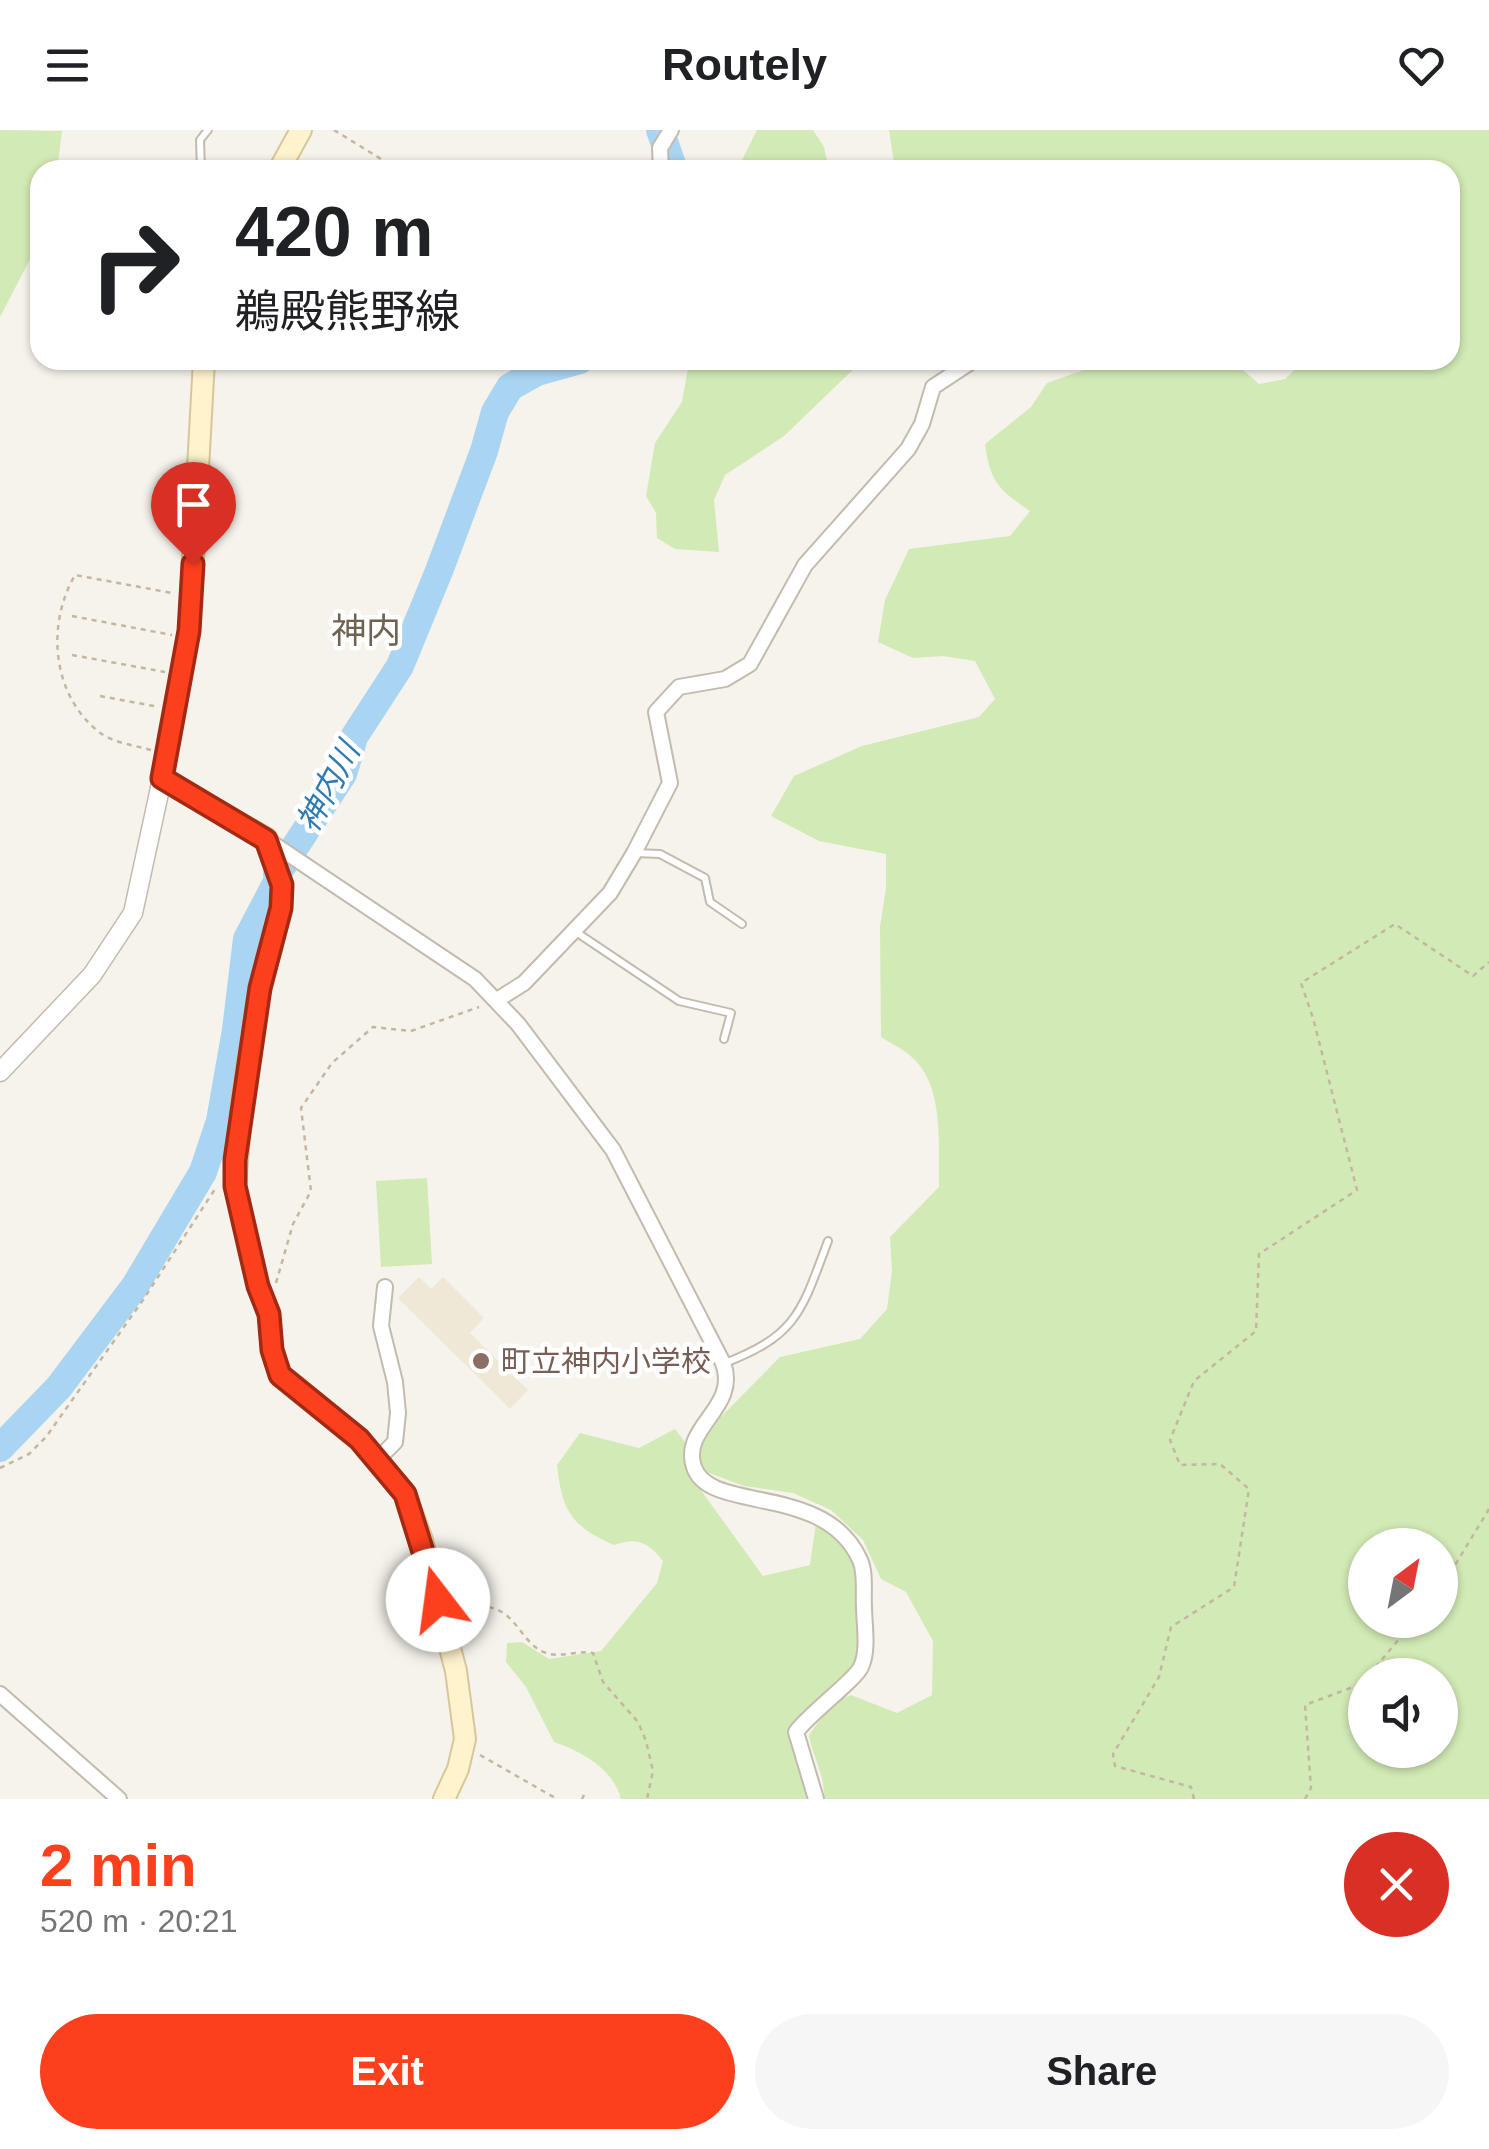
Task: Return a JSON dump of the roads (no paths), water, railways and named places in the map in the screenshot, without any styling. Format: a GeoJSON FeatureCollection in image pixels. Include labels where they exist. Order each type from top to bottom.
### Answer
{"type":"FeatureCollection","features":[{"type":"Feature","properties":{"kind":"main road"},"geometry":{"type":"LineString","coordinates":[[284,160],[301,130]]}},
{"type":"Feature","properties":{"kind":"main road"},"geometry":{"type":"LineString","coordinates":[[203,370],[188,638],[162,778],[266,840],[282,885],[281,908],[260,988],[235,1160],[238,1202],[258,1286],[269,1314],[272,1350],[280,1375],[359,1439],[405,1494],[456,1671],[464,1746],[444,1799]]}},
{"type":"Feature","properties":{"kind":"street"},"geometry":{"type":"LineString","coordinates":[[661,160],[660,148],[671,130]]}},
{"type":"Feature","properties":{"kind":"street"},"geometry":{"type":"LineString","coordinates":[[497,1000],[524,983],[610,893],[634,852],[670,783],[656,712],[680,687],[726,679],[750,664],[805,565],[908,449],[922,424],[933,387],[959,370]]}},
{"type":"Feature","properties":{"kind":"street"},"geometry":{"type":"LineString","coordinates":[[2,1065],[92,976],[133,913],[162,778]]}},
{"type":"Feature","properties":{"kind":"street"},"geometry":{"type":"LineString","coordinates":[[266,840],[475,980],[497,1000],[613,1150],[723,1363],[728,1378],[718,1410],[694,1438],[694,1467],[704,1482],[718,1491],[794,1506],[817,1515],[835,1528],[862,1563],[864,1652],[860,1670],[796,1732],[816,1799]]}},
{"type":"Feature","properties":{"kind":"street"},"geometry":{"type":"LineString","coordinates":[[377,1460],[395,1442],[398,1413],[395,1382],[381,1326],[384,1287]]}},
{"type":"Feature","properties":{"kind":"street"},"geometry":{"type":"LineString","coordinates":[[0,1694],[119,1799]]}},
{"type":"Feature","properties":{"kind":"lane"},"geometry":{"type":"LineString","coordinates":[[201,160],[200,140],[208,130]]}},
{"type":"Feature","properties":{"kind":"lane"},"geometry":{"type":"LineString","coordinates":[[634,852],[660,854],[705,878],[710,902],[742,924]]}},
{"type":"Feature","properties":{"kind":"lane"},"geometry":{"type":"LineString","coordinates":[[573,930],[678,1001],[731,1013],[724,1039]]}},
{"type":"Feature","properties":{"kind":"lane"},"geometry":{"type":"LineString","coordinates":[[723,1363],[764,1346],[785,1332],[800,1312],[828,1241]]}},
{"type":"Feature","properties":{"kind":"waterway","name":"神内川"},"geometry":{"type":"LineString","coordinates":[[660,130],[670,160]]}},
{"type":"Feature","properties":{"kind":"waterway","name":"神内川"},"geometry":{"type":"LineString","coordinates":[[0,1448],[59,1387],[135,1286],[203,1172],[220,1121],[247,939],[278,880],[277,874],[343,774],[354,737],[400,666],[484,451],[495,412],[510,387],[544,370]]}},
{"type":"Feature","properties":{"kind":"place","name":"町立神内小学校"},"geometry":{"type":"Point","coordinates":[481,1361]}},
{"type":"Feature","properties":{"kind":"district","name":"神内"},"geometry":{"type":"Point","coordinates":[366,630]}}]}
